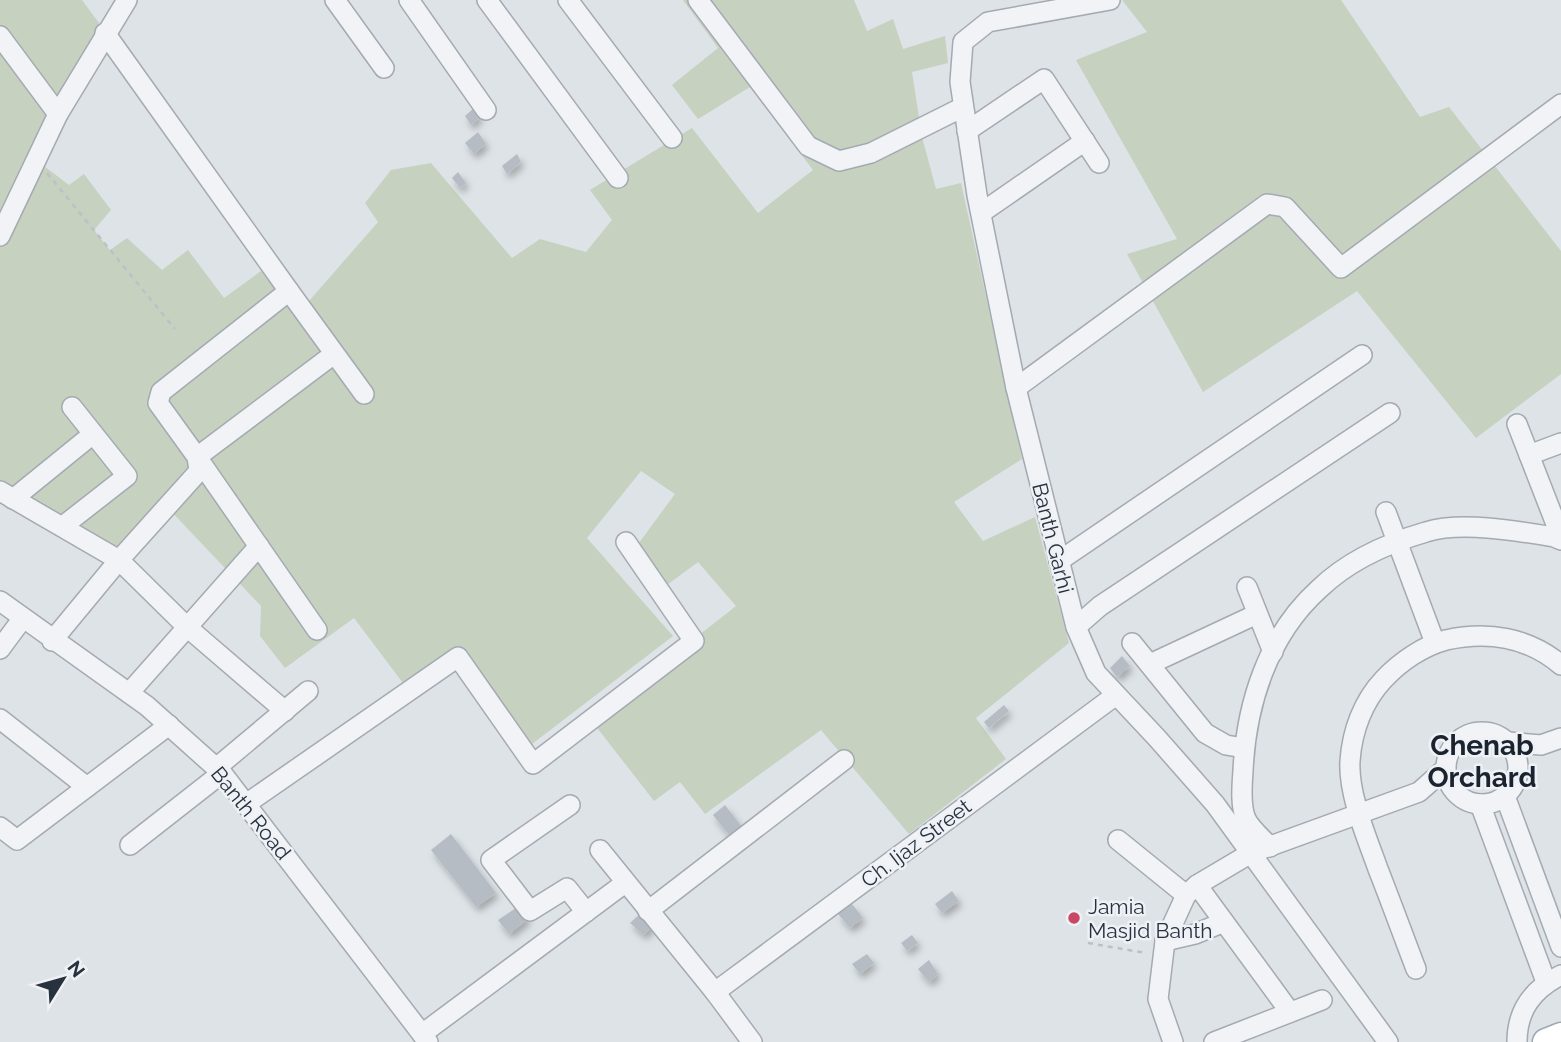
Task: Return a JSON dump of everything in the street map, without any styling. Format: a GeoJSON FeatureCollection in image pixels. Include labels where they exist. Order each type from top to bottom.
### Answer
{"type":"FeatureCollection","features":[{"type":"Feature","properties":{"kind":"main road"},"geometry":{"type":"LineString","coordinates":[[1546,1042],[1561,1036]]}},
{"type":"Feature","properties":{"kind":"street"},"geometry":{"type":"LineString","coordinates":[[0,236],[58,114],[127,0]]}},
{"type":"Feature","properties":{"kind":"street"},"geometry":{"type":"LineString","coordinates":[[335,0],[384,68]]}},
{"type":"Feature","properties":{"kind":"street"},"geometry":{"type":"LineString","coordinates":[[409,0],[486,110]]}},
{"type":"Feature","properties":{"kind":"street"},"geometry":{"type":"LineString","coordinates":[[487,0],[618,178]]}},
{"type":"Feature","properties":{"kind":"street"},"geometry":{"type":"LineString","coordinates":[[568,0],[672,138]]}},
{"type":"Feature","properties":{"kind":"street"},"geometry":{"type":"LineString","coordinates":[[698,0],[808,146],[839,161],[871,153],[964,107]]}},
{"type":"Feature","properties":{"kind":"street","name":"Banth Garhi"},"geometry":{"type":"LineString","coordinates":[[1110,0],[1063,4],[988,22],[963,42],[960,82],[981,213],[1016,388],[1076,627],[1096,673],[1215,804],[1388,1042]]}},
{"type":"Feature","properties":{"kind":"street"},"geometry":{"type":"LineString","coordinates":[[105,33],[364,394]]}},
{"type":"Feature","properties":{"kind":"street"},"geometry":{"type":"LineString","coordinates":[[0,36],[58,114]]}},
{"type":"Feature","properties":{"kind":"street"},"geometry":{"type":"LineString","coordinates":[[967,131],[1044,79],[1100,163]]}},
{"type":"Feature","properties":{"kind":"street"},"geometry":{"type":"LineString","coordinates":[[1016,388],[1267,204],[1285,207],[1341,268],[1561,104]]}},
{"type":"Feature","properties":{"kind":"street"},"geometry":{"type":"LineString","coordinates":[[981,213],[1085,141]]}},
{"type":"Feature","properties":{"kind":"street"},"geometry":{"type":"LineString","coordinates":[[289,291],[161,392],[158,402],[317,631]]}},
{"type":"Feature","properties":{"kind":"street"},"geometry":{"type":"LineString","coordinates":[[198,457],[334,354]]}},
{"type":"Feature","properties":{"kind":"street"},"geometry":{"type":"LineString","coordinates":[[1059,561],[1362,355]]}},
{"type":"Feature","properties":{"kind":"street"},"geometry":{"type":"LineString","coordinates":[[63,526],[127,476],[72,407]]}},
{"type":"Feature","properties":{"kind":"street"},"geometry":{"type":"LineString","coordinates":[[1076,627],[1100,606],[1390,413]]}},
{"type":"Feature","properties":{"kind":"street"},"geometry":{"type":"LineString","coordinates":[[1517,424],[1561,539]]}},
{"type":"Feature","properties":{"kind":"street"},"geometry":{"type":"LineString","coordinates":[[93,434],[7,495],[119,560],[187,627],[285,711]]}},
{"type":"Feature","properties":{"kind":"street"},"geometry":{"type":"LineString","coordinates":[[1529,455],[1561,443]]}},
{"type":"Feature","properties":{"kind":"street"},"geometry":{"type":"LineString","coordinates":[[52,641],[119,560],[199,471],[198,457]]}},
{"type":"Feature","properties":{"kind":"street"},"geometry":{"type":"LineString","coordinates":[[1386,512],[1435,643]]}},
{"type":"Feature","properties":{"kind":"street"},"geometry":{"type":"LineString","coordinates":[[1270,847],[1246,819],[1242,787],[1244,748],[1251,709],[1262,673],[1282,634],[1301,606],[1342,570],[1371,553],[1429,531],[1494,528],[1561,539]]}},
{"type":"Feature","properties":{"kind":"street"},"geometry":{"type":"LineString","coordinates":[[246,804],[458,657],[533,764],[694,640],[626,542]]}},
{"type":"Feature","properties":{"kind":"street"},"geometry":{"type":"LineString","coordinates":[[129,693],[259,546]]}},
{"type":"Feature","properties":{"kind":"street"},"geometry":{"type":"LineString","coordinates":[[1247,587],[1273,652]]}},
{"type":"Feature","properties":{"kind":"street","name":"Banth Road"},"geometry":{"type":"LineString","coordinates":[[0,601],[52,641],[129,693],[219,770],[425,1038]]}},
{"type":"Feature","properties":{"kind":"street"},"geometry":{"type":"LineString","coordinates":[[1150,664],[1257,614]]}},
{"type":"Feature","properties":{"kind":"street"},"geometry":{"type":"LineString","coordinates":[[0,649],[23,618]]}},
{"type":"Feature","properties":{"kind":"street"},"geometry":{"type":"LineString","coordinates":[[1416,969],[1358,815],[1350,763],[1365,704],[1395,667],[1435,643],[1469,635],[1496,636],[1527,644],[1561,665]]}},
{"type":"Feature","properties":{"kind":"street"},"geometry":{"type":"LineString","coordinates":[[1132,643],[1205,733],[1226,745],[1244,748]]}},
{"type":"Feature","properties":{"kind":"street"},"geometry":{"type":"LineString","coordinates":[[130,845],[308,691]]}},
{"type":"Feature","properties":{"kind":"street","name":"Ch. Ijaz Street"},"geometry":{"type":"LineString","coordinates":[[715,992],[1116,695]]}},
{"type":"Feature","properties":{"kind":"street"},"geometry":{"type":"LineString","coordinates":[[0,719],[87,787]]}},
{"type":"Feature","properties":{"kind":"street"},"geometry":{"type":"LineString","coordinates":[[0,827],[17,840],[169,725]]}},
{"type":"Feature","properties":{"kind":"street"},"geometry":{"type":"LineString","coordinates":[[1419,792],[1471,801],[1498,801],[1506,796],[1514,785],[1518,771],[1517,755],[1508,741],[1496,733],[1481,731],[1467,734],[1455,742],[1445,769],[1448,780],[1471,801],[1531,942],[1554,979],[1532,995],[1522,1011],[1517,1042]]}},
{"type":"Feature","properties":{"kind":"street"},"geometry":{"type":"LineString","coordinates":[[1508,741],[1541,745],[1561,738]]}},
{"type":"Feature","properties":{"kind":"street"},"geometry":{"type":"LineString","coordinates":[[1518,771],[1541,745]]}},
{"type":"Feature","properties":{"kind":"street"},"geometry":{"type":"LineString","coordinates":[[648,911],[844,760]]}},
{"type":"Feature","properties":{"kind":"street"},"geometry":{"type":"LineString","coordinates":[[1173,1042],[1158,999],[1164,949],[1192,890],[1251,853],[1419,792],[1445,769]]}},
{"type":"Feature","properties":{"kind":"street"},"geometry":{"type":"LineString","coordinates":[[1506,796],[1559,941],[1531,942]]}},
{"type":"Feature","properties":{"kind":"street"},"geometry":{"type":"LineString","coordinates":[[570,806],[491,860],[530,911],[567,888],[586,912]]}},
{"type":"Feature","properties":{"kind":"street"},"geometry":{"type":"LineString","coordinates":[[1118,839],[1192,890],[1224,922],[1290,1012]]}},
{"type":"Feature","properties":{"kind":"street"},"geometry":{"type":"LineString","coordinates":[[600,850],[752,1042]]}},
{"type":"Feature","properties":{"kind":"street"},"geometry":{"type":"LineString","coordinates":[[425,1038],[625,883]]}},
{"type":"Feature","properties":{"kind":"street"},"geometry":{"type":"LineString","coordinates":[[1520,912],[1546,905]]}},
{"type":"Feature","properties":{"kind":"street"},"geometry":{"type":"LineString","coordinates":[[1164,949],[1224,922]]}},
{"type":"Feature","properties":{"kind":"street"},"geometry":{"type":"LineString","coordinates":[[1214,1042],[1322,1000]]}},
{"type":"Feature","properties":{"kind":"path"},"geometry":{"type":"LineString","coordinates":[[36,160],[175,329]]}},
{"type":"Feature","properties":{"kind":"path"},"geometry":{"type":"LineString","coordinates":[[1088,943],[1164,949]]}},
{"type":"Feature","properties":{"kind":"green space"},"geometry":{"type":"Polygon","coordinates":[[[0,0],[82,0],[99,23],[36,160],[69,185],[84,174],[111,210],[94,230],[110,250],[127,238],[162,270],[188,250],[224,298],[261,271],[302,309],[378,222],[365,203],[391,170],[431,163],[512,258],[540,239],[586,252],[612,220],[590,190],[692,128],[758,213],[813,170],[750,87],[698,119],[672,85],[718,48],[683,0],[854,0],[867,31],[893,19],[903,49],[945,36],[948,63],[912,72],[922,137],[936,189],[961,183],[1022,459],[954,502],[983,541],[1035,517],[1069,643],[976,718],[1006,759],[909,834],[821,730],[705,814],[680,782],[654,801],[591,720],[736,606],[698,562],[667,585],[633,551],[675,494],[641,471],[587,538],[673,636],[532,744],[458,657],[409,691],[354,618],[285,668],[260,636],[261,606],[167,507],[119,560],[0,495],[0,0]]]}},
{"type":"Feature","properties":{"kind":"green space"},"geometry":{"type":"Polygon","coordinates":[[[1122,0],[1341,0],[1420,117],[1449,107],[1561,251],[1561,374],[1476,438],[1357,291],[1203,392],[1127,254],[1177,239],[1076,60],[1147,32],[1122,0]]]}},
{"type":"Feature","properties":{"kind":"building"},"geometry":{"type":"Polygon","coordinates":[[[474,108],[480,117],[471,125],[465,116],[474,108]]]}},
{"type":"Feature","properties":{"kind":"building"},"geometry":{"type":"Polygon","coordinates":[[[478,132],[486,144],[474,154],[465,143],[478,132]]]}},
{"type":"Feature","properties":{"kind":"building"},"geometry":{"type":"Polygon","coordinates":[[[517,154],[521,162],[507,174],[502,166],[517,154]]]}},
{"type":"Feature","properties":{"kind":"building"},"geometry":{"type":"Polygon","coordinates":[[[458,172],[466,183],[460,188],[452,178],[458,172]]]}},
{"type":"Feature","properties":{"kind":"building"},"geometry":{"type":"Polygon","coordinates":[[[1122,656],[1130,666],[1117,677],[1110,668],[1122,656]]]}},
{"type":"Feature","properties":{"kind":"building"},"geometry":{"type":"Polygon","coordinates":[[[1004,705],[1009,711],[989,728],[984,722],[1004,705]]]}},
{"type":"Feature","properties":{"kind":"building"},"geometry":{"type":"Polygon","coordinates":[[[725,805],[742,827],[730,836],[713,815],[725,805]]]}},
{"type":"Feature","properties":{"kind":"building"},"geometry":{"type":"Polygon","coordinates":[[[451,834],[496,893],[476,907],[431,850],[451,834]]]}},
{"type":"Feature","properties":{"kind":"building"},"geometry":{"type":"Polygon","coordinates":[[[952,891],[959,901],[942,913],[935,904],[952,891]]]}},
{"type":"Feature","properties":{"kind":"building"},"geometry":{"type":"Polygon","coordinates":[[[852,904],[863,918],[850,928],[838,914],[852,904]]]}},
{"type":"Feature","properties":{"kind":"building"},"geometry":{"type":"Polygon","coordinates":[[[519,906],[528,919],[509,934],[498,920],[519,906]]]}},
{"type":"Feature","properties":{"kind":"building"},"geometry":{"type":"Polygon","coordinates":[[[641,913],[653,925],[644,935],[630,923],[641,913]]]}},
{"type":"Feature","properties":{"kind":"building"},"geometry":{"type":"Polygon","coordinates":[[[912,935],[918,943],[907,951],[901,943],[912,935]]]}},
{"type":"Feature","properties":{"kind":"building"},"geometry":{"type":"Polygon","coordinates":[[[867,954],[874,963],[860,974],[852,964],[867,954]]]}},
{"type":"Feature","properties":{"kind":"building"},"geometry":{"type":"Polygon","coordinates":[[[929,960],[938,974],[929,982],[918,969],[929,960]]]}},
{"type":"Feature","properties":{"kind":"place","name":"Jamia Masjid Banth"},"geometry":{"type":"Point","coordinates":[1074,918]}},
{"type":"Feature","properties":{"kind":"district","name":"Chenab Orchard"},"geometry":{"type":"Point","coordinates":[1482,761]}}]}
